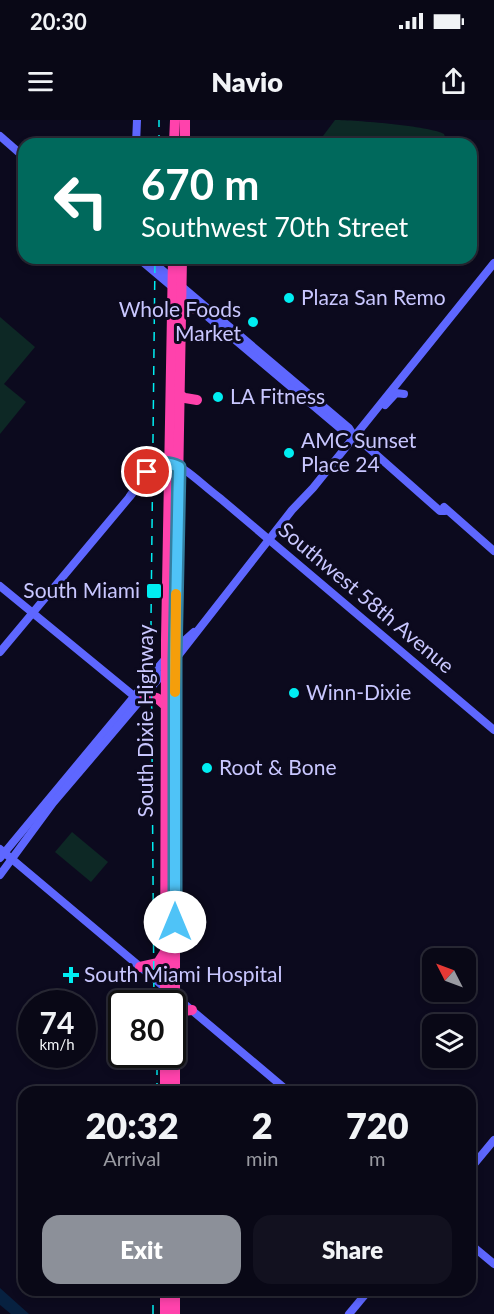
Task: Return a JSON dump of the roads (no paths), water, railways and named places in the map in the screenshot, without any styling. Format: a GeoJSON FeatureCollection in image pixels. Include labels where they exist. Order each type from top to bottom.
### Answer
{"type":"FeatureCollection","features":[{"type":"Feature","properties":{"kind":"highway"},"geometry":{"type":"LineString","coordinates":[[178,120],[182,138]]}},
{"type":"Feature","properties":{"kind":"highway"},"geometry":{"type":"LineString","coordinates":[[175,138],[178,120]]}},
{"type":"Feature","properties":{"kind":"highway","name":"South Dixie Highway"},"geometry":{"type":"LineString","coordinates":[[174,264],[182,316],[176,381]]}},
{"type":"Feature","properties":{"kind":"highway","name":"South Dixie Highway"},"geometry":{"type":"LineString","coordinates":[[165,988],[165,706],[166,670],[172,655],[172,466],[177,287],[181,264]]}},
{"type":"Feature","properties":{"kind":"highway"},"geometry":{"type":"LineString","coordinates":[[182,316],[189,309],[197,308]]}},
{"type":"Feature","properties":{"kind":"highway"},"geometry":{"type":"LineString","coordinates":[[176,381],[180,396],[197,400]]}},
{"type":"Feature","properties":{"kind":"highway"},"geometry":{"type":"LineString","coordinates":[[176,381],[197,400]]}},
{"type":"Feature","properties":{"kind":"highway","name":"South Dixie Highway"},"geometry":{"type":"LineString","coordinates":[[175,990],[176,880],[169,483],[180,415],[180,396]]}},
{"type":"Feature","properties":{"kind":"highway"},"geometry":{"type":"LineString","coordinates":[[180,415],[189,404],[197,400]]}},
{"type":"Feature","properties":{"kind":"highway"},"geometry":{"type":"LineString","coordinates":[[147,479],[160,477],[169,483]]}},
{"type":"Feature","properties":{"kind":"highway"},"geometry":{"type":"LineString","coordinates":[[139,696],[158,698],[165,706]]}},
{"type":"Feature","properties":{"kind":"highway"},"geometry":{"type":"LineString","coordinates":[[165,865],[176,880],[165,891]]}},
{"type":"Feature","properties":{"kind":"highway"},"geometry":{"type":"LineString","coordinates":[[140,967],[158,963],[165,951]]}},
{"type":"Feature","properties":{"kind":"highway"},"geometry":{"type":"LineString","coordinates":[[186,1011],[192,1010]]}},
{"type":"Feature","properties":{"kind":"highway"},"geometry":{"type":"LineString","coordinates":[[165,1068],[165,1086]]}},
{"type":"Feature","properties":{"kind":"highway","name":"South Dixie Highway"},"geometry":{"type":"LineString","coordinates":[[175,1068],[175,1086]]}},
{"type":"Feature","properties":{"kind":"highway"},"geometry":{"type":"LineString","coordinates":[[165,1296],[165,1314]]}},
{"type":"Feature","properties":{"kind":"highway"},"geometry":{"type":"LineString","coordinates":[[175,1296],[175,1314]]}},
{"type":"Feature","properties":{"kind":"main road"},"geometry":{"type":"LineString","coordinates":[[136,120],[136,138]]}},
{"type":"Feature","properties":{"kind":"main road"},"geometry":{"type":"LineString","coordinates":[[0,136],[18,152]]}},
{"type":"Feature","properties":{"kind":"main road"},"geometry":{"type":"LineString","coordinates":[[168,990],[2,853],[195,631],[494,263]]}},
{"type":"Feature","properties":{"kind":"main road"},"geometry":{"type":"LineString","coordinates":[[146,264],[236,333],[349,428],[354,436],[423,493],[440,511],[445,511],[494,551]]}},
{"type":"Feature","properties":{"kind":"main road"},"geometry":{"type":"LineString","coordinates":[[154,264],[219,328],[348,435],[354,436]]}},
{"type":"Feature","properties":{"kind":"main road"},"geometry":{"type":"LineString","coordinates":[[219,328],[236,333]]}},
{"type":"Feature","properties":{"kind":"main road"},"geometry":{"type":"LineString","coordinates":[[236,333],[238,344]]}},
{"type":"Feature","properties":{"kind":"main road"},"geometry":{"type":"LineString","coordinates":[[375,409],[385,405],[396,393],[404,394]]}},
{"type":"Feature","properties":{"kind":"main road"},"geometry":{"type":"LineString","coordinates":[[130,496],[157,471],[172,466]]}},
{"type":"Feature","properties":{"kind":"main road"},"geometry":{"type":"LineString","coordinates":[[0,652],[150,470],[172,466]]}},
{"type":"Feature","properties":{"kind":"main road","name":"Southwest 58th Avenue"},"geometry":{"type":"LineString","coordinates":[[172,466],[204,483],[494,730]]}},
{"type":"Feature","properties":{"kind":"main road"},"geometry":{"type":"LineString","coordinates":[[0,586],[139,696]]}},
{"type":"Feature","properties":{"kind":"main road"},"geometry":{"type":"LineString","coordinates":[[0,875],[53,803],[131,709],[139,696],[166,670]]}},
{"type":"Feature","properties":{"kind":"main road"},"geometry":{"type":"LineString","coordinates":[[186,1005],[282,1086]]}},
{"type":"Feature","properties":{"kind":"main road"},"geometry":{"type":"LineString","coordinates":[[476,1162],[494,1140]]}},
{"type":"Feature","properties":{"kind":"main road"},"geometry":{"type":"LineString","coordinates":[[476,1249],[494,1264]]}},
{"type":"Feature","properties":{"kind":"main road"},"geometry":{"type":"LineString","coordinates":[[349,1314],[364,1296]]}},
{"type":"Feature","properties":{"kind":"water"},"geometry":{"type":"Polygon","coordinates":[[[0,1288],[29,1314],[11,1314],[0,1305],[0,1288]]]}},
{"type":"Feature","properties":{"kind":"railway"},"geometry":{"type":"LineString","coordinates":[[159,120],[159,138]]}},
{"type":"Feature","properties":{"kind":"railway"},"geometry":{"type":"LineString","coordinates":[[154,990],[151,620],[155,264]]}},
{"type":"Feature","properties":{"kind":"railway"},"geometry":{"type":"LineString","coordinates":[[157,1068],[157,1086]]}},
{"type":"Feature","properties":{"kind":"railway"},"geometry":{"type":"LineString","coordinates":[[153,1296],[153,1314]]}},
{"type":"Feature","properties":{"kind":"place","name":"Plaza San Remo"},"geometry":{"type":"Point","coordinates":[289,298]}},
{"type":"Feature","properties":{"kind":"place","name":"Whole Foods Market"},"geometry":{"type":"Point","coordinates":[253,322]}},
{"type":"Feature","properties":{"kind":"place","name":"LA Fitness"},"geometry":{"type":"Point","coordinates":[218,397]}},
{"type":"Feature","properties":{"kind":"place","name":"AMC Sunset Place 24"},"geometry":{"type":"Point","coordinates":[289,453]}},
{"type":"Feature","properties":{"kind":"place","name":"South Miami"},"geometry":{"type":"Point","coordinates":[154,591]}},
{"type":"Feature","properties":{"kind":"place","name":"Winn-Dixie"},"geometry":{"type":"Point","coordinates":[294,693]}},
{"type":"Feature","properties":{"kind":"place","name":"Root & Bone"},"geometry":{"type":"Point","coordinates":[207,768]}},
{"type":"Feature","properties":{"kind":"place","name":"South Miami Hospital"},"geometry":{"type":"Point","coordinates":[71,975]}}]}
